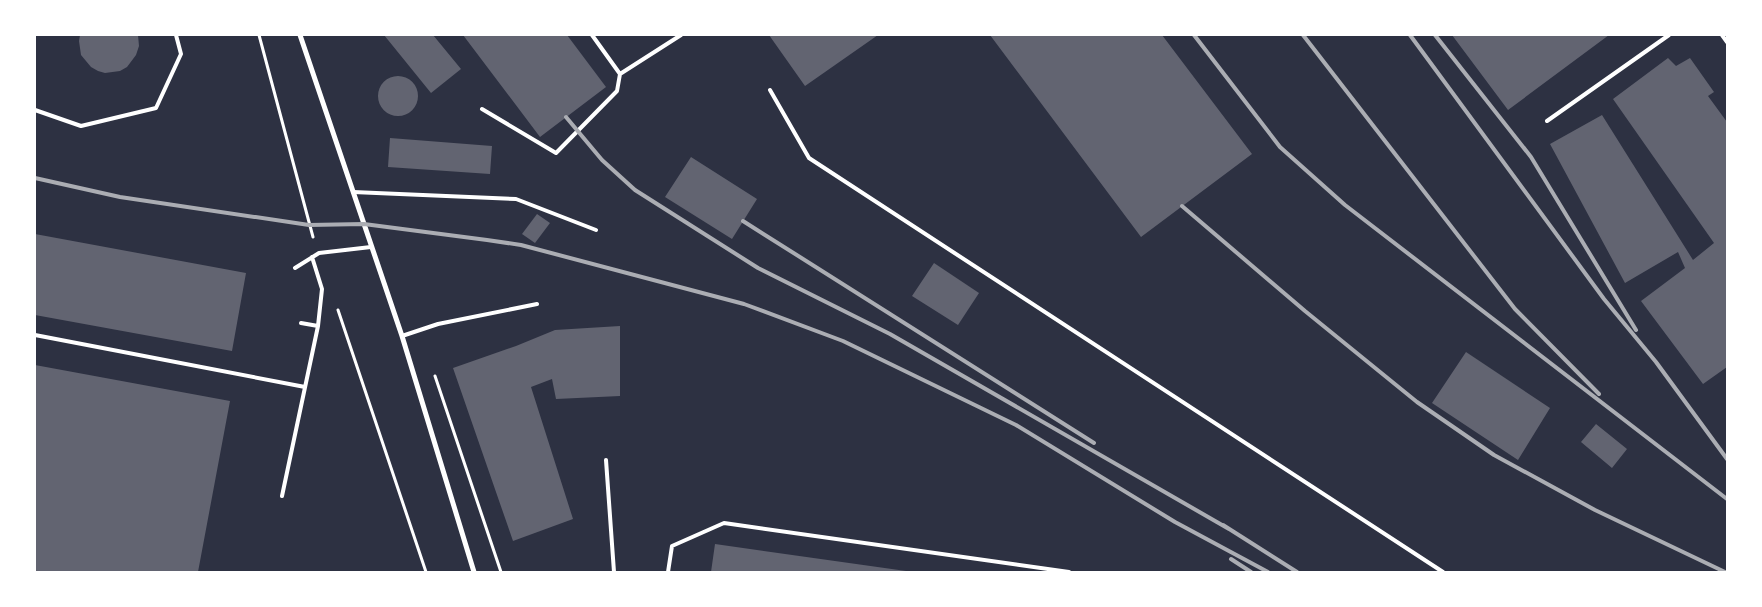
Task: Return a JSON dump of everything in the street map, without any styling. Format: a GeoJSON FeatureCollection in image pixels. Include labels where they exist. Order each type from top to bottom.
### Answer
{"type":"FeatureCollection","features":[{"type":"Feature","properties":{"kind":"street"},"geometry":{"type":"LineString","coordinates":[[300,35],[402,336],[474,572]]}},
{"type":"Feature","properties":{"kind":"lane"},"geometry":{"type":"LineString","coordinates":[[35,110],[81,126],[156,108],[181,54],[176,35]]}},
{"type":"Feature","properties":{"kind":"lane"},"geometry":{"type":"LineString","coordinates":[[482,109],[556,153],[617,91],[620,74],[592,35]]}},
{"type":"Feature","properties":{"kind":"lane"},"geometry":{"type":"LineString","coordinates":[[620,74],[681,35]]}},
{"type":"Feature","properties":{"kind":"lane"},"geometry":{"type":"LineString","coordinates":[[1547,121],[1669,35]]}},
{"type":"Feature","properties":{"kind":"lane"},"geometry":{"type":"LineString","coordinates":[[1722,35],[1727,42]]}},
{"type":"Feature","properties":{"kind":"lane"},"geometry":{"type":"LineString","coordinates":[[770,90],[809,158],[1443,572]]}},
{"type":"Feature","properties":{"kind":"lane"},"geometry":{"type":"LineString","coordinates":[[353,192],[516,199],[596,230]]}},
{"type":"Feature","properties":{"kind":"lane"},"geometry":{"type":"LineString","coordinates":[[295,268],[319,253],[372,247]]}},
{"type":"Feature","properties":{"kind":"lane"},"geometry":{"type":"LineString","coordinates":[[282,496],[318,326],[322,289],[312,257]]}},
{"type":"Feature","properties":{"kind":"lane"},"geometry":{"type":"LineString","coordinates":[[402,336],[438,324],[537,304]]}},
{"type":"Feature","properties":{"kind":"lane"},"geometry":{"type":"LineString","coordinates":[[301,323],[318,326]]}},
{"type":"Feature","properties":{"kind":"lane"},"geometry":{"type":"LineString","coordinates":[[35,335],[305,386]]}},
{"type":"Feature","properties":{"kind":"lane"},"geometry":{"type":"LineString","coordinates":[[606,460],[614,572]]}},
{"type":"Feature","properties":{"kind":"lane"},"geometry":{"type":"LineString","coordinates":[[668,572],[672,546],[724,523],[1069,572]]}},
{"type":"Feature","properties":{"kind":"path"},"geometry":{"type":"LineString","coordinates":[[432,367],[501,572]]}},
{"type":"Feature","properties":{"kind":"building"},"geometry":{"type":"Polygon","coordinates":[[[80,35],[138,35],[139,46],[136,55],[127,67],[120,71],[105,73],[91,67],[81,55],[80,35]]]}},
{"type":"Feature","properties":{"kind":"building"},"geometry":{"type":"Polygon","coordinates":[[[384,35],[433,35],[461,69],[431,93],[384,35]]]}},
{"type":"Feature","properties":{"kind":"building"},"geometry":{"type":"Polygon","coordinates":[[[463,35],[567,35],[606,87],[540,137],[463,35]]]}},
{"type":"Feature","properties":{"kind":"building"},"geometry":{"type":"Polygon","coordinates":[[[769,35],[878,35],[805,86],[769,35]]]}},
{"type":"Feature","properties":{"kind":"building"},"geometry":{"type":"Polygon","coordinates":[[[990,35],[1162,35],[1252,154],[1141,237],[990,35]]]}},
{"type":"Feature","properties":{"kind":"building"},"geometry":{"type":"Polygon","coordinates":[[[1452,35],[1609,35],[1508,110],[1452,35]]]}},
{"type":"Feature","properties":{"kind":"building"},"geometry":{"type":"Polygon","coordinates":[[[1668,58],[1676,66],[1690,58],[1714,92],[1708,96],[1727,122],[1727,367],[1703,384],[1641,301],[1685,268],[1678,252],[1625,283],[1550,144],[1602,115],[1693,260],[1714,243],[1613,99],[1668,58]]]}},
{"type":"Feature","properties":{"kind":"building"},"geometry":{"type":"Polygon","coordinates":[[[394,76],[402,76],[409,79],[415,85],[418,96],[415,107],[409,113],[402,116],[394,116],[387,113],[381,107],[378,100],[378,92],[381,85],[387,79],[394,76]]]}},
{"type":"Feature","properties":{"kind":"building"},"geometry":{"type":"Polygon","coordinates":[[[390,138],[492,146],[490,174],[388,167],[390,138]]]}},
{"type":"Feature","properties":{"kind":"building"},"geometry":{"type":"Polygon","coordinates":[[[691,157],[757,199],[732,239],[665,197],[691,157]]]}},
{"type":"Feature","properties":{"kind":"building"},"geometry":{"type":"Polygon","coordinates":[[[537,214],[550,223],[535,243],[522,234],[537,214]]]}},
{"type":"Feature","properties":{"kind":"building"},"geometry":{"type":"Polygon","coordinates":[[[35,234],[246,273],[232,351],[35,315],[35,234]]]}},
{"type":"Feature","properties":{"kind":"building"},"geometry":{"type":"Polygon","coordinates":[[[934,263],[979,293],[958,325],[912,296],[934,263]]]}},
{"type":"Feature","properties":{"kind":"building"},"geometry":{"type":"Polygon","coordinates":[[[620,326],[620,396],[556,399],[552,379],[531,387],[573,519],[513,541],[453,368],[555,330],[620,326]]]}},
{"type":"Feature","properties":{"kind":"building"},"geometry":{"type":"Polygon","coordinates":[[[1466,352],[1550,408],[1518,460],[1432,403],[1466,352]]]}},
{"type":"Feature","properties":{"kind":"building"},"geometry":{"type":"Polygon","coordinates":[[[35,365],[230,401],[198,572],[35,572],[35,365]]]}},
{"type":"Feature","properties":{"kind":"building"},"geometry":{"type":"Polygon","coordinates":[[[1596,424],[1627,449],[1612,468],[1581,442],[1596,424]]]}},
{"type":"Feature","properties":{"kind":"building"},"geometry":{"type":"Polygon","coordinates":[[[715,544],[906,571],[906,572],[711,572],[715,544]]]}},
{"type":"Feature","properties":{"kind":"railway"},"geometry":{"type":"LineString","coordinates":[[1194,35],[1280,147],[1345,205],[1727,499]]}},
{"type":"Feature","properties":{"kind":"railway"},"geometry":{"type":"LineString","coordinates":[[1303,35],[1515,309],[1599,394]]}},
{"type":"Feature","properties":{"kind":"railway"},"geometry":{"type":"LineString","coordinates":[[1410,35],[1604,299],[1656,362],[1727,459]]}},
{"type":"Feature","properties":{"kind":"railway"},"geometry":{"type":"LineString","coordinates":[[1435,35],[1531,157],[1636,330]]}},
{"type":"Feature","properties":{"kind":"railway"},"geometry":{"type":"LineString","coordinates":[[566,117],[602,160],[635,190],[758,268],[890,334],[1229,529]]}},
{"type":"Feature","properties":{"kind":"railway"},"geometry":{"type":"LineString","coordinates":[[35,178],[120,197],[309,225],[364,224],[521,245],[744,304],[843,341],[1016,425],[1175,522],[1268,572]]}},
{"type":"Feature","properties":{"kind":"railway"},"geometry":{"type":"LineString","coordinates":[[1182,206],[1305,311],[1417,402],[1494,455],[1595,510],[1725,572]]}},
{"type":"Feature","properties":{"kind":"railway"},"geometry":{"type":"LineString","coordinates":[[743,221],[1094,443]]}},
{"type":"Feature","properties":{"kind":"railway"},"geometry":{"type":"LineString","coordinates":[[1223,525],[1297,572]]}},
{"type":"Feature","properties":{"kind":"railway"},"geometry":{"type":"LineString","coordinates":[[1231,559],[1251,572]]}}]}
